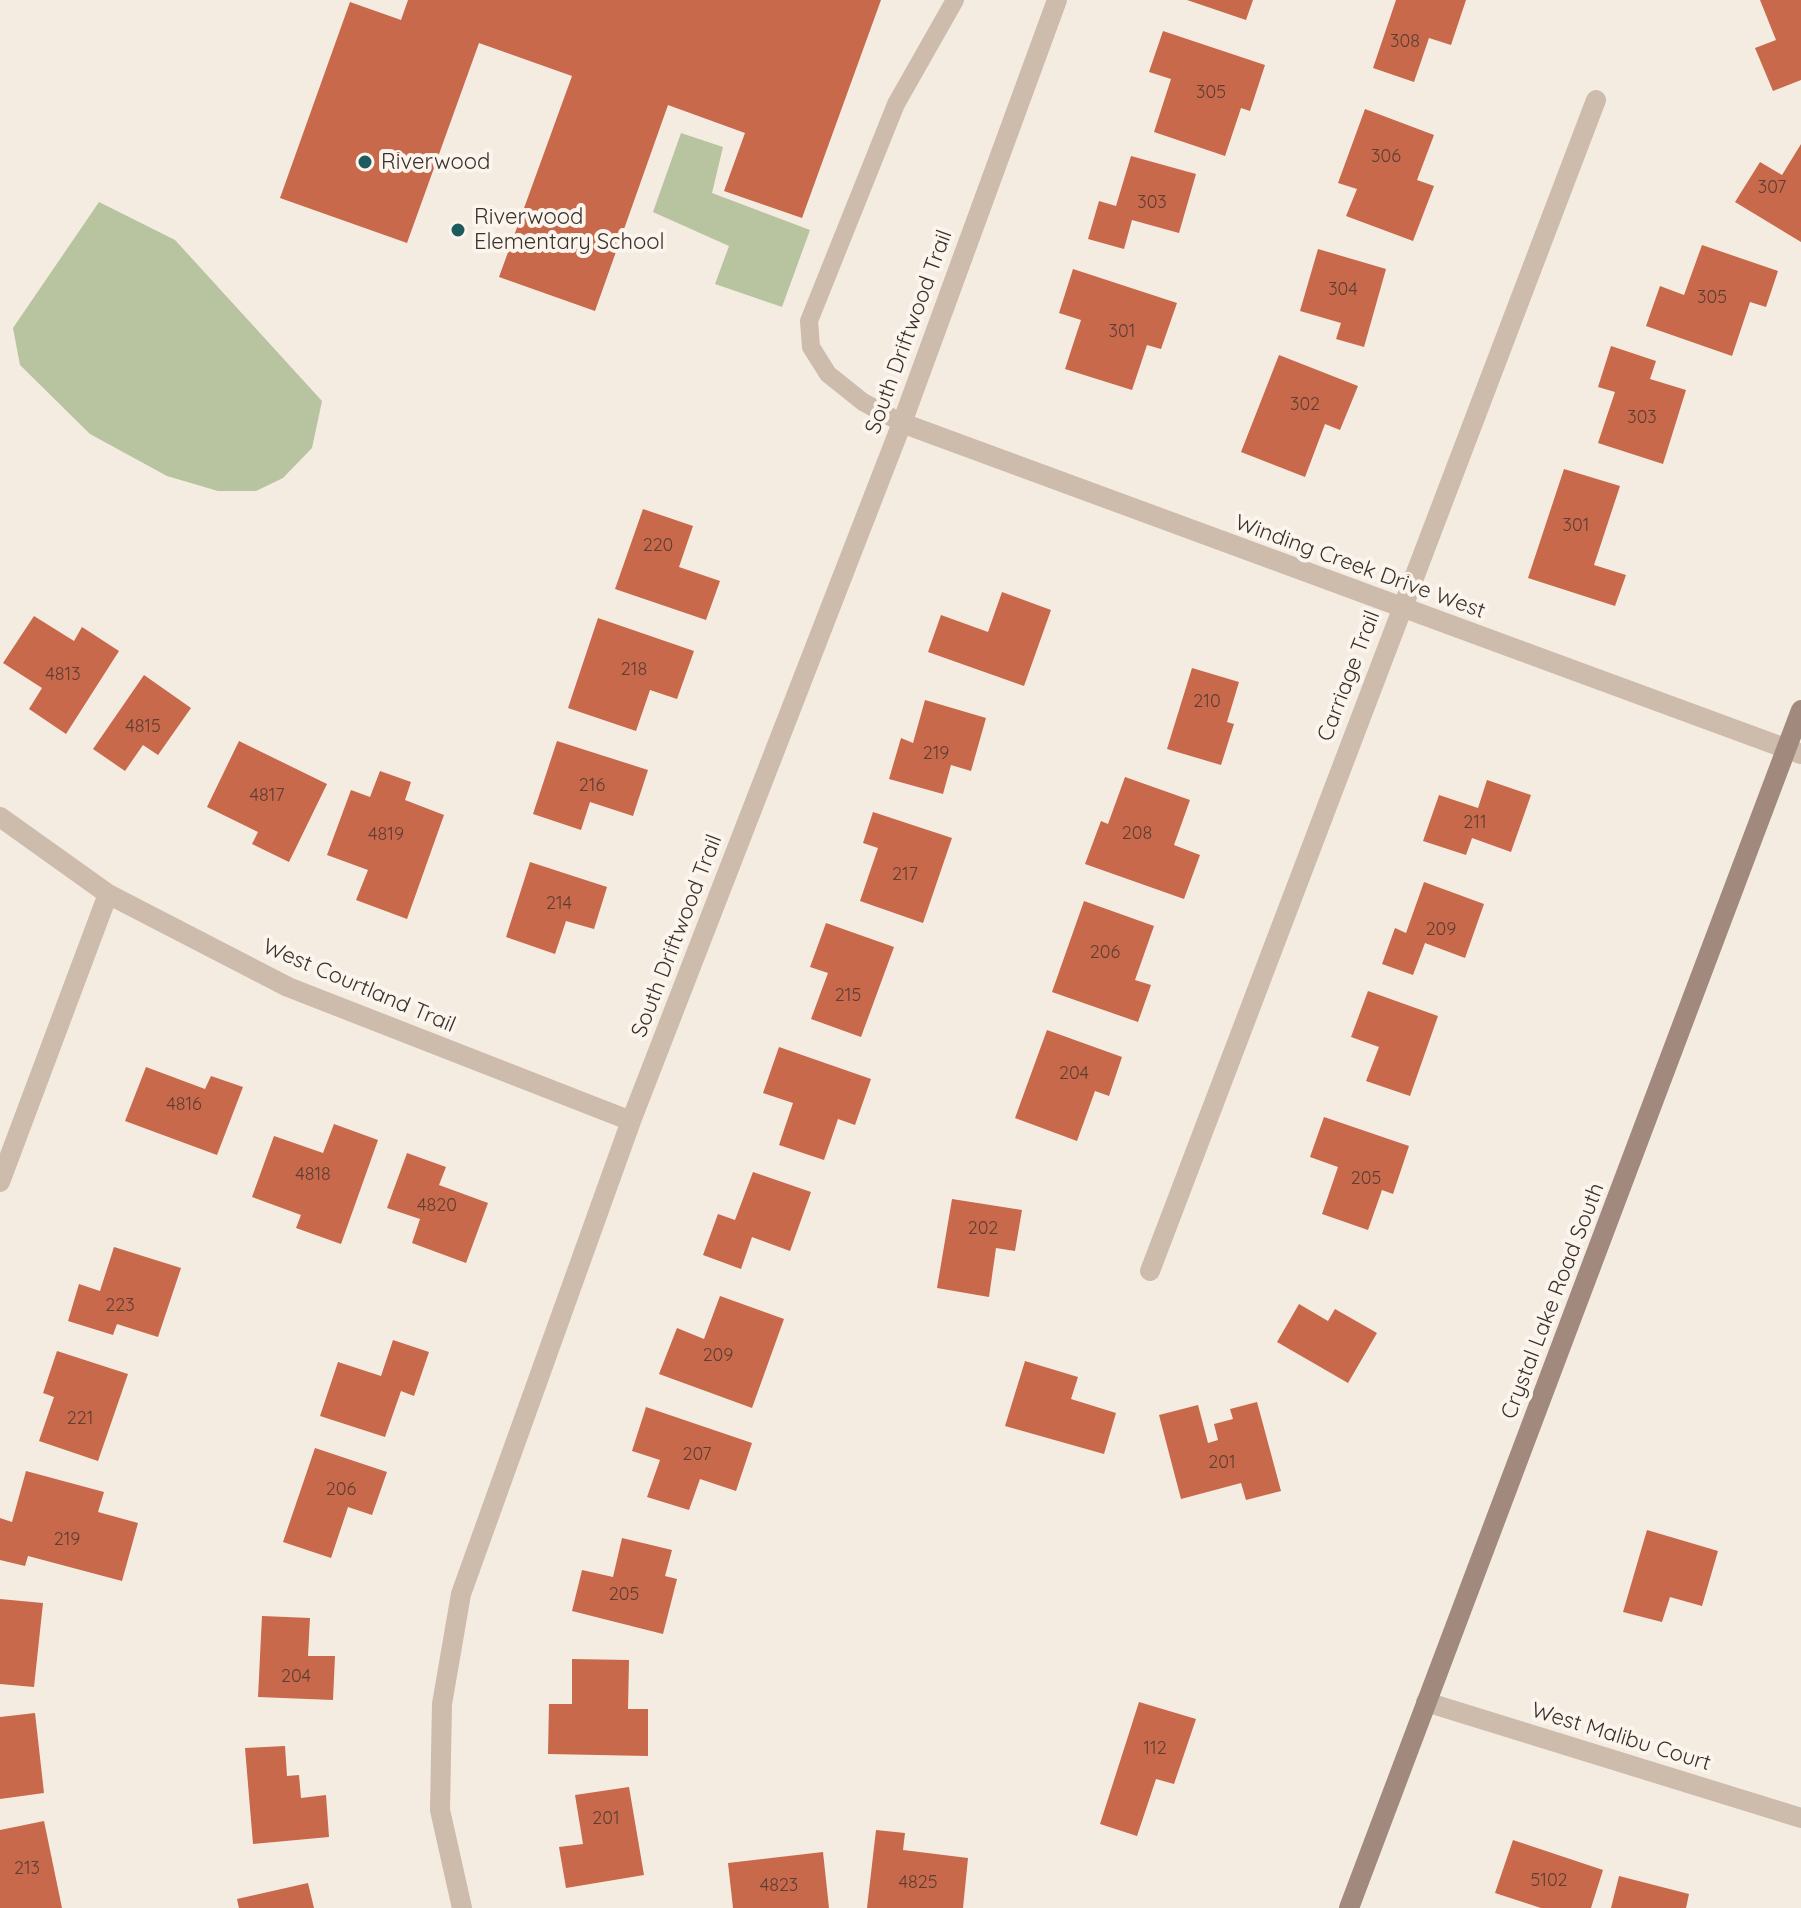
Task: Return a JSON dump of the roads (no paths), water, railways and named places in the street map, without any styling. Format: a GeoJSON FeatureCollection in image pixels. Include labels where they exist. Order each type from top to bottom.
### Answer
{"type":"FeatureCollection","features":[{"type":"Feature","properties":{"kind":"street","name":"South Driftwood Trail"},"geometry":{"type":"LineString","coordinates":[[462,1908],[440,1810],[442,1704],[461,1594],[631,1121],[902,423],[1057,0]]}},
{"type":"Feature","properties":{"kind":"street","name":"Carriage Trail"},"geometry":{"type":"LineString","coordinates":[[1150,1271],[1400,607],[1596,100]]}},
{"type":"Feature","properties":{"kind":"street","name":"Winding Creek Drive West"},"geometry":{"type":"LineString","coordinates":[[902,423],[1794,752]]}},
{"type":"Feature","properties":{"kind":"street","name":"Crystal Lake Road South"},"geometry":{"type":"LineString","coordinates":[[1349,1908],[1794,752],[1801,710]]}},
{"type":"Feature","properties":{"kind":"street","name":"West Courtland Trail"},"geometry":{"type":"LineString","coordinates":[[0,817],[108,894],[288,987],[631,1121]]}},
{"type":"Feature","properties":{"kind":"street"},"geometry":{"type":"LineString","coordinates":[[0,1182],[108,894]]}},
{"type":"Feature","properties":{"kind":"street","name":"West Malibu Court"},"geometry":{"type":"LineString","coordinates":[[1426,1702],[1801,1818]]}},
{"type":"Feature","properties":{"kind":"lane"},"geometry":{"type":"LineString","coordinates":[[902,423],[863,402],[828,374],[811,347],[809,321],[896,104],[955,0]]}},
{"type":"Feature","properties":{"kind":"place","name":"Riverwood"},"geometry":{"type":"Point","coordinates":[365,162]}},
{"type":"Feature","properties":{"kind":"place","name":"Riverwood Elementary School"},"geometry":{"type":"Point","coordinates":[458,230]}}]}
